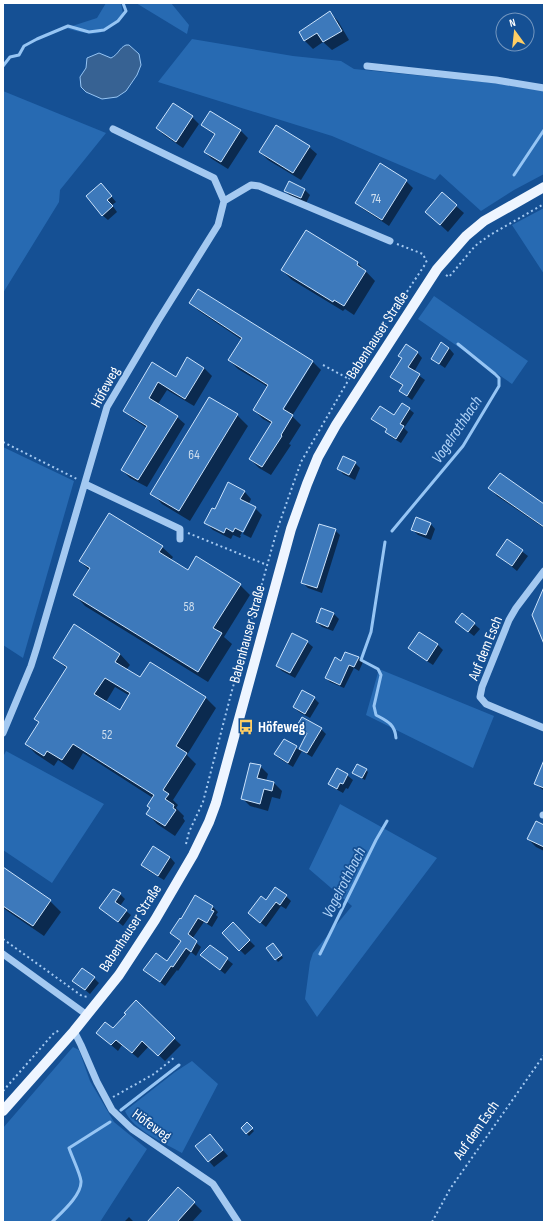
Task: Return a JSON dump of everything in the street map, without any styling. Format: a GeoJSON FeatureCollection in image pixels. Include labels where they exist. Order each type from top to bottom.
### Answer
{"type":"FeatureCollection","features":[{"type":"Feature","properties":{"kind":"main road","name":"Babenhauser Straße"},"geometry":{"type":"LineString","coordinates":[[3,1111],[74,1031],[119,975],[193,855],[209,822],[231,753],[291,529],[307,484],[326,441],[437,269],[457,245],[484,221],[544,187]]}},
{"type":"Feature","properties":{"kind":"street"},"geometry":{"type":"LineString","coordinates":[[367,66],[496,80],[544,88]]}},
{"type":"Feature","properties":{"kind":"street"},"geometry":{"type":"LineString","coordinates":[[113,129],[214,178],[224,201],[251,186],[259,186],[390,241]]}},
{"type":"Feature","properties":{"kind":"street","name":"Höfeweg"},"geometry":{"type":"LineString","coordinates":[[3,733],[31,666],[107,407],[158,321],[218,225],[224,201]]}},
{"type":"Feature","properties":{"kind":"street"},"geometry":{"type":"LineString","coordinates":[[85,484],[180,529],[180,539]]}},
{"type":"Feature","properties":{"kind":"street","name":"Auf dem Esch"},"geometry":{"type":"LineString","coordinates":[[544,571],[509,620],[482,687],[480,697],[486,704],[544,728]]}},
{"type":"Feature","properties":{"kind":"street"},"geometry":{"type":"LineString","coordinates":[[3,954],[87,1015]]}},
{"type":"Feature","properties":{"kind":"street","name":"Höfeweg"},"geometry":{"type":"LineString","coordinates":[[74,1031],[97,1082],[112,1110],[132,1129],[213,1184],[238,1222]]}},
{"type":"Feature","properties":{"kind":"path"},"geometry":{"type":"LineString","coordinates":[[449,277],[475,246],[490,235],[544,204]]}},
{"type":"Feature","properties":{"kind":"path"},"geometry":{"type":"LineString","coordinates":[[390,241],[423,254],[426,263]]}},
{"type":"Feature","properties":{"kind":"path"},"geometry":{"type":"LineString","coordinates":[[323,365],[349,379]]}},
{"type":"Feature","properties":{"kind":"path"},"geometry":{"type":"LineString","coordinates":[[3,442],[85,484]]}},
{"type":"Feature","properties":{"kind":"path"},"geometry":{"type":"LineString","coordinates":[[180,529],[267,565]]}},
{"type":"Feature","properties":{"kind":"path"},"geometry":{"type":"LineString","coordinates":[[3,939],[82,996],[90,997]]}},
{"type":"Feature","properties":{"kind":"path"},"geometry":{"type":"LineString","coordinates":[[3,1091],[54,1033],[61,1029]]}},
{"type":"Feature","properties":{"kind":"path","name":"Auf dem Esch"},"geometry":{"type":"LineString","coordinates":[[432,1222],[450,1190],[544,1055]]}},
{"type":"Feature","properties":{"kind":"path"},"geometry":{"type":"LineString","coordinates":[[107,1100],[140,1083],[175,1057]]}},
{"type":"Feature","properties":{"kind":"shaded area"},"geometry":{"type":"Polygon","coordinates":[[[106,3],[121,3],[123,14],[116,22],[104,31],[98,33],[84,33],[66,28],[97,18],[106,3]]]}},
{"type":"Feature","properties":{"kind":"shaded area"},"geometry":{"type":"Polygon","coordinates":[[[136,3],[171,3],[189,25],[187,34],[136,3]]]}},
{"type":"Feature","properties":{"kind":"shaded area"},"geometry":{"type":"Polygon","coordinates":[[[192,39],[293,56],[341,61],[354,69],[494,83],[544,91],[544,174],[514,190],[481,211],[440,174],[435,180],[332,136],[158,82],[192,39]]]}},
{"type":"Feature","properties":{"kind":"shaded area"},"geometry":{"type":"Polygon","coordinates":[[[126,45],[129,45],[139,54],[141,65],[137,75],[126,91],[117,97],[102,99],[86,92],[81,87],[80,77],[86,68],[87,58],[99,53],[111,58],[126,45]]]}},
{"type":"Feature","properties":{"kind":"shaded area"},"geometry":{"type":"Polygon","coordinates":[[[3,91],[106,133],[60,190],[59,202],[3,293],[3,91]]]}},
{"type":"Feature","properties":{"kind":"shaded area"},"geometry":{"type":"Polygon","coordinates":[[[544,208],[544,274],[512,225],[544,208]]]}},
{"type":"Feature","properties":{"kind":"shaded area"},"geometry":{"type":"Polygon","coordinates":[[[434,296],[528,361],[512,384],[418,319],[434,296]]]}},
{"type":"Feature","properties":{"kind":"shaded area"},"geometry":{"type":"Polygon","coordinates":[[[3,447],[74,481],[23,658],[3,645],[3,447]]]}},
{"type":"Feature","properties":{"kind":"shaded area"},"geometry":{"type":"Polygon","coordinates":[[[379,669],[494,716],[473,768],[366,715],[379,669]]]}},
{"type":"Feature","properties":{"kind":"shaded area"},"geometry":{"type":"Polygon","coordinates":[[[6,751],[104,804],[52,883],[3,850],[3,757],[6,751]]]}},
{"type":"Feature","properties":{"kind":"shaded area"},"geometry":{"type":"Polygon","coordinates":[[[340,804],[437,858],[317,1017],[305,999],[310,962],[313,953],[352,906],[309,869],[340,804]]]}},
{"type":"Feature","properties":{"kind":"shaded area"},"geometry":{"type":"Polygon","coordinates":[[[73,1047],[79,1050],[90,1081],[114,1122],[147,1149],[100,1222],[3,1222],[3,1128],[73,1047]]]}},
{"type":"Feature","properties":{"kind":"shaded area"},"geometry":{"type":"Polygon","coordinates":[[[192,1061],[218,1084],[182,1153],[142,1130],[129,1118],[125,1111],[175,1072],[192,1061]]]}},
{"type":"Feature","properties":{"kind":"building"},"geometry":{"type":"Polygon","coordinates":[[[330,11],[342,31],[323,42],[317,33],[304,41],[299,32],[330,11]]]}},
{"type":"Feature","properties":{"kind":"building"},"geometry":{"type":"Polygon","coordinates":[[[173,103],[193,116],[176,142],[156,128],[173,103]]]}},
{"type":"Feature","properties":{"kind":"building"},"geometry":{"type":"Polygon","coordinates":[[[210,111],[241,130],[221,162],[204,152],[215,134],[201,125],[210,111]]]}},
{"type":"Feature","properties":{"kind":"building"},"geometry":{"type":"Polygon","coordinates":[[[276,125],[310,146],[293,173],[259,152],[276,125]]]}},
{"type":"Feature","properties":{"kind":"building"},"geometry":{"type":"Polygon","coordinates":[[[380,163],[407,180],[382,220],[355,203],[380,163]]]}},
{"type":"Feature","properties":{"kind":"building"},"geometry":{"type":"Polygon","coordinates":[[[289,181],[305,189],[301,198],[284,191],[289,181]]]}},
{"type":"Feature","properties":{"kind":"building"},"geometry":{"type":"Polygon","coordinates":[[[101,183],[112,196],[107,200],[113,206],[102,216],[86,196],[101,183]]]}},
{"type":"Feature","properties":{"kind":"building"},"geometry":{"type":"Polygon","coordinates":[[[442,192],[457,205],[440,225],[425,212],[442,192]]]}},
{"type":"Feature","properties":{"kind":"building"},"geometry":{"type":"Polygon","coordinates":[[[306,230],[358,262],[357,265],[366,271],[344,306],[334,300],[333,302],[281,270],[306,230]]]}},
{"type":"Feature","properties":{"kind":"building"},"geometry":{"type":"Polygon","coordinates":[[[198,289],[313,361],[283,409],[293,415],[281,435],[282,436],[262,467],[249,459],[272,422],[253,410],[268,385],[228,360],[242,338],[189,303],[198,289]]]}},
{"type":"Feature","properties":{"kind":"building"},"geometry":{"type":"Polygon","coordinates":[[[441,342],[449,348],[439,364],[431,359],[441,342]]]}},
{"type":"Feature","properties":{"kind":"building"},"geometry":{"type":"Polygon","coordinates":[[[406,344],[418,352],[408,367],[420,374],[407,396],[399,391],[403,385],[390,377],[402,358],[398,356],[406,344]]]}},
{"type":"Feature","properties":{"kind":"building"},"geometry":{"type":"Polygon","coordinates":[[[187,357],[204,368],[185,399],[158,382],[149,398],[178,416],[138,480],[121,470],[147,426],[123,411],[152,362],[176,377],[187,357]]]}},
{"type":"Feature","properties":{"kind":"building"},"geometry":{"type":"Polygon","coordinates":[[[209,397],[238,414],[179,511],[150,494],[209,397]]]}},
{"type":"Feature","properties":{"kind":"building"},"geometry":{"type":"Polygon","coordinates":[[[402,403],[410,408],[400,424],[404,426],[396,439],[385,432],[387,429],[371,419],[380,406],[394,415],[402,403]]]}},
{"type":"Feature","properties":{"kind":"building"},"geometry":{"type":"Polygon","coordinates":[[[343,456],[356,462],[349,475],[337,469],[343,456]]]}},
{"type":"Feature","properties":{"kind":"building"},"geometry":{"type":"Polygon","coordinates":[[[500,473],[544,504],[544,527],[488,488],[500,473]]]}},
{"type":"Feature","properties":{"kind":"building"},"geometry":{"type":"Polygon","coordinates":[[[228,482],[245,491],[240,499],[256,507],[243,532],[235,528],[233,532],[226,528],[224,533],[204,523],[212,508],[215,509],[228,482]]]}},
{"type":"Feature","properties":{"kind":"building"},"geometry":{"type":"Polygon","coordinates":[[[109,513],[163,546],[159,552],[188,570],[196,556],[241,584],[213,628],[222,633],[198,672],[73,595],[90,568],[79,561],[109,513]]]}},
{"type":"Feature","properties":{"kind":"building"},"geometry":{"type":"Polygon","coordinates":[[[416,517],[431,523],[426,535],[411,530],[416,517]]]}},
{"type":"Feature","properties":{"kind":"building"},"geometry":{"type":"Polygon","coordinates":[[[319,524],[336,529],[317,588],[301,583],[319,524]]]}},
{"type":"Feature","properties":{"kind":"building"},"geometry":{"type":"Polygon","coordinates":[[[507,539],[523,550],[512,566],[496,555],[507,539]]]}},
{"type":"Feature","properties":{"kind":"building"},"geometry":{"type":"Polygon","coordinates":[[[544,587],[544,644],[532,615],[544,587]]]}},
{"type":"Feature","properties":{"kind":"building"},"geometry":{"type":"Polygon","coordinates":[[[321,608],[334,613],[328,627],[316,622],[321,608]]]}},
{"type":"Feature","properties":{"kind":"building"},"geometry":{"type":"Polygon","coordinates":[[[462,613],[475,623],[468,632],[455,622],[462,613]]]}},
{"type":"Feature","properties":{"kind":"building"},"geometry":{"type":"Polygon","coordinates":[[[74,624],[120,654],[115,662],[140,677],[150,662],[206,697],[176,746],[187,753],[163,790],[169,794],[165,799],[174,805],[173,808],[176,810],[165,826],[146,814],[150,808],[147,806],[154,795],[73,744],[62,760],[47,751],[44,756],[25,744],[39,722],[34,719],[67,667],[53,658],[74,624]],[[105,678],[94,694],[120,710],[130,693],[105,678]]]}},
{"type":"Feature","properties":{"kind":"building"},"geometry":{"type":"Polygon","coordinates":[[[419,632],[438,644],[427,661],[408,648],[419,632]]]}},
{"type":"Feature","properties":{"kind":"building"},"geometry":{"type":"Polygon","coordinates":[[[292,633],[308,641],[290,673],[276,666],[292,633]]]}},
{"type":"Feature","properties":{"kind":"building"},"geometry":{"type":"Polygon","coordinates":[[[345,652],[359,657],[354,667],[349,665],[340,685],[325,678],[335,657],[341,661],[345,652]]]}},
{"type":"Feature","properties":{"kind":"building"},"geometry":{"type":"Polygon","coordinates":[[[302,690],[315,697],[305,714],[293,707],[302,690]]]}},
{"type":"Feature","properties":{"kind":"building"},"geometry":{"type":"Polygon","coordinates":[[[302,717],[322,728],[307,753],[299,749],[307,733],[296,727],[302,717]]]}},
{"type":"Feature","properties":{"kind":"building"},"geometry":{"type":"Polygon","coordinates":[[[284,739],[297,746],[288,763],[274,754],[284,739]]]}},
{"type":"Feature","properties":{"kind":"building"},"geometry":{"type":"Polygon","coordinates":[[[544,760],[544,788],[534,784],[544,760]]]}},
{"type":"Feature","properties":{"kind":"building"},"geometry":{"type":"Polygon","coordinates":[[[250,763],[261,765],[257,778],[274,782],[272,791],[264,789],[260,804],[241,799],[250,763]]]}},
{"type":"Feature","properties":{"kind":"building"},"geometry":{"type":"Polygon","coordinates":[[[357,764],[367,769],[362,778],[352,773],[357,764]]]}},
{"type":"Feature","properties":{"kind":"building"},"geometry":{"type":"Polygon","coordinates":[[[337,768],[348,774],[343,784],[340,783],[337,789],[328,784],[337,768]]]}},
{"type":"Feature","properties":{"kind":"building"},"geometry":{"type":"Polygon","coordinates":[[[536,821],[544,825],[544,847],[527,839],[536,821]]]}},
{"type":"Feature","properties":{"kind":"building"},"geometry":{"type":"Polygon","coordinates":[[[153,846],[170,857],[158,876],[141,865],[153,846]]]}},
{"type":"Feature","properties":{"kind":"building"},"geometry":{"type":"Polygon","coordinates":[[[3,867],[51,900],[33,926],[3,906],[3,867]]]}},
{"type":"Feature","properties":{"kind":"building"},"geometry":{"type":"Polygon","coordinates":[[[275,887],[287,895],[280,905],[276,902],[260,923],[248,913],[261,896],[266,900],[275,887]]]}},
{"type":"Feature","properties":{"kind":"building"},"geometry":{"type":"Polygon","coordinates":[[[113,889],[121,893],[115,902],[127,910],[118,922],[99,908],[113,889]]]}},
{"type":"Feature","properties":{"kind":"building"},"geometry":{"type":"Polygon","coordinates":[[[195,895],[213,906],[211,910],[214,911],[207,923],[198,918],[188,934],[197,941],[191,952],[186,948],[173,967],[171,966],[160,982],[143,970],[156,953],[167,961],[181,941],[170,933],[180,918],[181,919],[195,895]]]}},
{"type":"Feature","properties":{"kind":"building"},"geometry":{"type":"Polygon","coordinates":[[[233,922],[250,940],[239,951],[222,933],[233,922]]]}},
{"type":"Feature","properties":{"kind":"building"},"geometry":{"type":"Polygon","coordinates":[[[273,943],[282,955],[275,960],[266,948],[273,943]]]}},
{"type":"Feature","properties":{"kind":"building"},"geometry":{"type":"Polygon","coordinates":[[[210,945],[228,958],[220,970],[200,955],[210,945]]]}},
{"type":"Feature","properties":{"kind":"building"},"geometry":{"type":"Polygon","coordinates":[[[82,968],[95,977],[85,990],[72,981],[82,968]]]}},
{"type":"Feature","properties":{"kind":"building"},"geometry":{"type":"Polygon","coordinates":[[[136,1000],[175,1038],[158,1056],[142,1041],[132,1053],[116,1040],[111,1045],[96,1033],[105,1022],[113,1028],[136,1000]]]}},
{"type":"Feature","properties":{"kind":"building"},"geometry":{"type":"Polygon","coordinates":[[[247,1122],[253,1128],[246,1134],[241,1128],[247,1122]]]}},
{"type":"Feature","properties":{"kind":"building"},"geometry":{"type":"Polygon","coordinates":[[[210,1134],[223,1150],[208,1162],[195,1146],[210,1134]]]}},
{"type":"Feature","properties":{"kind":"building"},"geometry":{"type":"Polygon","coordinates":[[[178,1187],[195,1202],[177,1222],[147,1222],[178,1187]]]}},
{"type":"Feature","properties":{"kind":"waterway"},"geometry":{"type":"LineString","coordinates":[[3,66],[10,57],[19,55],[24,46],[68,26],[89,32],[104,30],[118,21],[126,11],[123,3]]}},
{"type":"Feature","properties":{"kind":"waterway","name":"Vogelrothbach"},"geometry":{"type":"LineString","coordinates":[[514,175],[544,130]]}},
{"type":"Feature","properties":{"kind":"waterway","name":"Vogelrothbach"},"geometry":{"type":"LineString","coordinates":[[392,531],[463,446],[499,386],[499,378],[458,344]]}},
{"type":"Feature","properties":{"kind":"waterway","name":"Vogelrothbach"},"geometry":{"type":"LineString","coordinates":[[385,542],[371,632],[361,660],[378,669],[381,675],[374,706],[376,715],[387,721],[392,726],[396,738]]}},
{"type":"Feature","properties":{"kind":"waterway","name":"Vogelrothbach"},"geometry":{"type":"LineString","coordinates":[[320,954],[376,840],[387,821]]}},
{"type":"Feature","properties":{"kind":"waterway","name":"Vogelrothbach"},"geometry":{"type":"LineString","coordinates":[[121,1110],[179,1065]]}},
{"type":"Feature","properties":{"kind":"waterway","name":"Vogelrothbach"},"geometry":{"type":"LineString","coordinates":[[52,1222],[75,1198],[80,1186],[81,1181],[78,1169],[69,1148],[110,1122]]}},
{"type":"Feature","properties":{"kind":"place","name":"Höfeweg"},"geometry":{"type":"Point","coordinates":[246,727]}}]}
